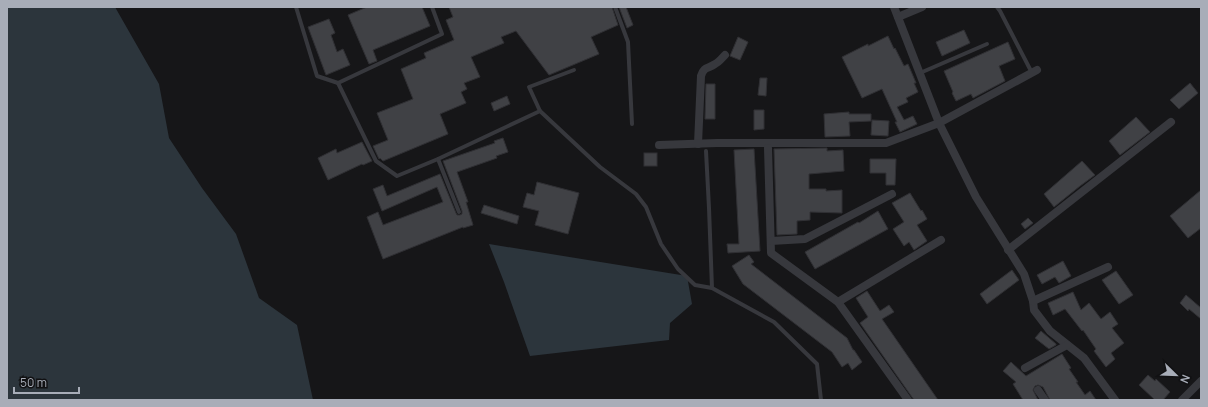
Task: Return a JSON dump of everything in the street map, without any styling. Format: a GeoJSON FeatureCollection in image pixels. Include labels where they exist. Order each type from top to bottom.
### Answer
{"type":"FeatureCollection","features":[{"type":"Feature","properties":{"kind":"street"},"geometry":{"type":"LineString","coordinates":[[894,7],[939,124],[976,197],[1024,274],[1033,301],[1034,310],[1050,331],[1084,358],[1115,400]]}},
{"type":"Feature","properties":{"kind":"street"},"geometry":{"type":"LineString","coordinates":[[898,17],[922,7]]}},
{"type":"Feature","properties":{"kind":"street"},"geometry":{"type":"LineString","coordinates":[[698,144],[702,71],[705,68],[716,64],[725,55]]}},
{"type":"Feature","properties":{"kind":"street"},"geometry":{"type":"LineString","coordinates":[[659,146],[717,143],[886,143],[939,124],[1035,72]]}},
{"type":"Feature","properties":{"kind":"street"},"geometry":{"type":"LineString","coordinates":[[1008,250],[1171,122]]}},
{"type":"Feature","properties":{"kind":"street"},"geometry":{"type":"LineString","coordinates":[[768,148],[771,253],[838,302],[908,400]]}},
{"type":"Feature","properties":{"kind":"street"},"geometry":{"type":"LineString","coordinates":[[771,241],[805,239],[892,194]]}},
{"type":"Feature","properties":{"kind":"street"},"geometry":{"type":"LineString","coordinates":[[838,302],[941,240]]}},
{"type":"Feature","properties":{"kind":"street"},"geometry":{"type":"LineString","coordinates":[[1033,301],[1108,266]]}},
{"type":"Feature","properties":{"kind":"street"},"geometry":{"type":"LineString","coordinates":[[1025,368],[1067,345]]}},
{"type":"Feature","properties":{"kind":"street"},"geometry":{"type":"LineString","coordinates":[[1182,400],[1201,381]]}},
{"type":"Feature","properties":{"kind":"street"},"geometry":{"type":"LineString","coordinates":[[1038,390],[1045,400]]}},
{"type":"Feature","properties":{"kind":"lane"},"geometry":{"type":"LineString","coordinates":[[296,7],[318,76],[338,83],[442,34],[432,7]]}},
{"type":"Feature","properties":{"kind":"lane"},"geometry":{"type":"LineString","coordinates":[[615,7],[628,42],[632,124]]}},
{"type":"Feature","properties":{"kind":"lane"},"geometry":{"type":"LineString","coordinates":[[997,7],[1035,72]]}},
{"type":"Feature","properties":{"kind":"lane"},"geometry":{"type":"LineString","coordinates":[[920,73],[987,44]]}},
{"type":"Feature","properties":{"kind":"lane"},"geometry":{"type":"LineString","coordinates":[[574,70],[529,87],[540,111],[600,167],[636,194],[646,207],[661,244],[678,269],[695,285],[712,288],[774,322],[817,364],[821,400]]}},
{"type":"Feature","properties":{"kind":"lane"},"geometry":{"type":"LineString","coordinates":[[338,83],[376,161],[397,176],[438,159],[540,111]]}},
{"type":"Feature","properties":{"kind":"lane"},"geometry":{"type":"LineString","coordinates":[[706,152],[712,288]]}},
{"type":"Feature","properties":{"kind":"lane"},"geometry":{"type":"LineString","coordinates":[[438,159],[459,212]]}},
{"type":"Feature","properties":{"kind":"shaded area"},"geometry":{"type":"Polygon","coordinates":[[[7,7],[115,7],[159,84],[169,138],[202,188],[236,234],[259,298],[297,325],[313,400],[7,400],[7,7]]]}},
{"type":"Feature","properties":{"kind":"shaded area"},"geometry":{"type":"Polygon","coordinates":[[[489,244],[687,276],[692,304],[670,323],[669,340],[530,356],[489,244]]]}},
{"type":"Feature","properties":{"kind":"building"},"geometry":{"type":"Polygon","coordinates":[[[367,7],[422,7],[430,26],[373,50],[377,61],[369,64],[348,15],[367,7]]]}},
{"type":"Feature","properties":{"kind":"building"},"geometry":{"type":"Polygon","coordinates":[[[449,7],[612,7],[618,25],[591,37],[599,54],[549,75],[516,31],[501,37],[504,43],[471,57],[480,77],[464,83],[467,89],[461,92],[466,103],[440,114],[448,134],[383,161],[380,158],[379,159],[373,146],[388,140],[377,113],[413,99],[401,69],[426,58],[424,53],[454,40],[446,20],[453,17],[449,7]]]}},
{"type":"Feature","properties":{"kind":"building"},"geometry":{"type":"Polygon","coordinates":[[[619,7],[626,7],[633,25],[627,28],[619,7]]]}},
{"type":"Feature","properties":{"kind":"building"},"geometry":{"type":"Polygon","coordinates":[[[329,19],[335,33],[331,35],[337,52],[343,49],[350,65],[326,75],[308,27],[329,19]]]}},
{"type":"Feature","properties":{"kind":"building"},"geometry":{"type":"Polygon","coordinates":[[[964,30],[970,43],[942,56],[936,42],[964,30]]]}},
{"type":"Feature","properties":{"kind":"building"},"geometry":{"type":"Polygon","coordinates":[[[888,36],[904,66],[908,64],[918,92],[906,98],[908,102],[897,107],[904,120],[913,116],[917,124],[900,132],[882,89],[862,98],[842,57],[888,36]]]}},
{"type":"Feature","properties":{"kind":"building"},"geometry":{"type":"Polygon","coordinates":[[[738,37],[748,42],[740,60],[730,56],[738,37]]]}},
{"type":"Feature","properties":{"kind":"building"},"geometry":{"type":"Polygon","coordinates":[[[1008,42],[1015,59],[999,66],[1005,81],[973,98],[971,94],[956,101],[944,71],[1008,42]]]}},
{"type":"Feature","properties":{"kind":"building"},"geometry":{"type":"Polygon","coordinates":[[[760,78],[767,78],[766,96],[758,95],[760,78]]]}},
{"type":"Feature","properties":{"kind":"building"},"geometry":{"type":"Polygon","coordinates":[[[1190,83],[1198,93],[1179,109],[1170,100],[1190,83]]]}},
{"type":"Feature","properties":{"kind":"building"},"geometry":{"type":"Polygon","coordinates":[[[706,84],[715,84],[715,119],[705,119],[706,84]]]}},
{"type":"Feature","properties":{"kind":"building"},"geometry":{"type":"Polygon","coordinates":[[[507,96],[510,104],[494,111],[491,103],[507,96]]]}},
{"type":"Feature","properties":{"kind":"building"},"geometry":{"type":"Polygon","coordinates":[[[754,110],[764,110],[764,129],[754,130],[754,110]]]}},
{"type":"Feature","properties":{"kind":"building"},"geometry":{"type":"Polygon","coordinates":[[[849,112],[849,114],[871,114],[871,121],[849,122],[850,136],[825,137],[824,114],[849,112]]]}},
{"type":"Feature","properties":{"kind":"building"},"geometry":{"type":"Polygon","coordinates":[[[1136,117],[1150,132],[1120,155],[1109,141],[1136,117]]]}},
{"type":"Feature","properties":{"kind":"building"},"geometry":{"type":"Polygon","coordinates":[[[872,120],[889,121],[888,136],[871,135],[872,120]]]}},
{"type":"Feature","properties":{"kind":"building"},"geometry":{"type":"Polygon","coordinates":[[[503,138],[508,152],[496,156],[497,158],[457,172],[468,202],[466,202],[473,225],[463,227],[383,259],[367,217],[378,212],[383,225],[443,202],[437,187],[382,211],[373,189],[383,185],[387,196],[440,174],[456,213],[457,215],[460,215],[462,214],[462,211],[443,161],[495,143],[494,141],[503,138]]]}},
{"type":"Feature","properties":{"kind":"building"},"geometry":{"type":"Polygon","coordinates":[[[362,142],[372,161],[363,165],[362,164],[328,180],[318,158],[336,149],[337,153],[362,142]]]}},
{"type":"Feature","properties":{"kind":"building"},"geometry":{"type":"Polygon","coordinates":[[[827,148],[827,151],[843,150],[844,171],[809,174],[809,189],[826,189],[826,191],[842,190],[842,213],[810,212],[810,220],[797,221],[797,234],[777,235],[774,149],[827,148]]]}},
{"type":"Feature","properties":{"kind":"building"},"geometry":{"type":"Polygon","coordinates":[[[754,149],[760,251],[728,253],[727,244],[739,244],[734,150],[754,149]]]}},
{"type":"Feature","properties":{"kind":"building"},"geometry":{"type":"Polygon","coordinates":[[[644,153],[657,153],[657,166],[644,166],[644,153]]]}},
{"type":"Feature","properties":{"kind":"building"},"geometry":{"type":"Polygon","coordinates":[[[870,159],[896,159],[895,185],[886,185],[886,173],[870,173],[870,159]]]}},
{"type":"Feature","properties":{"kind":"building"},"geometry":{"type":"Polygon","coordinates":[[[1082,161],[1095,175],[1054,207],[1044,194],[1082,161]]]}},
{"type":"Feature","properties":{"kind":"building"},"geometry":{"type":"Polygon","coordinates":[[[537,182],[579,193],[568,234],[535,225],[539,211],[523,207],[527,193],[534,195],[537,182]]]}},
{"type":"Feature","properties":{"kind":"building"},"geometry":{"type":"Polygon","coordinates":[[[1201,190],[1201,228],[1188,238],[1170,216],[1201,190]]]}},
{"type":"Feature","properties":{"kind":"building"},"geometry":{"type":"Polygon","coordinates":[[[910,193],[927,219],[917,225],[927,241],[914,250],[909,242],[904,246],[893,229],[904,222],[892,203],[910,193]]]}},
{"type":"Feature","properties":{"kind":"building"},"geometry":{"type":"Polygon","coordinates":[[[484,205],[519,216],[517,224],[481,213],[484,205]]]}},
{"type":"Feature","properties":{"kind":"building"},"geometry":{"type":"Polygon","coordinates":[[[878,211],[888,229],[815,269],[805,252],[878,211]]]}},
{"type":"Feature","properties":{"kind":"building"},"geometry":{"type":"Polygon","coordinates":[[[1028,218],[1033,223],[1025,229],[1021,224],[1028,218]]]}},
{"type":"Feature","properties":{"kind":"building"},"geometry":{"type":"Polygon","coordinates":[[[749,255],[754,262],[751,264],[847,338],[853,350],[862,362],[852,370],[848,363],[842,367],[832,352],[743,284],[732,266],[749,255]]]}},
{"type":"Feature","properties":{"kind":"building"},"geometry":{"type":"Polygon","coordinates":[[[1063,261],[1071,276],[1059,283],[1055,277],[1042,284],[1037,275],[1063,261]]]}},
{"type":"Feature","properties":{"kind":"building"},"geometry":{"type":"Polygon","coordinates":[[[1012,270],[1019,280],[987,304],[980,294],[1012,270]]]}},
{"type":"Feature","properties":{"kind":"building"},"geometry":{"type":"Polygon","coordinates":[[[1116,271],[1133,295],[1119,304],[1102,280],[1116,271]]]}},
{"type":"Feature","properties":{"kind":"building"},"geometry":{"type":"Polygon","coordinates":[[[867,291],[880,311],[889,305],[894,312],[882,319],[938,400],[914,400],[860,323],[868,317],[856,298],[867,291]]]}},
{"type":"Feature","properties":{"kind":"building"},"geometry":{"type":"Polygon","coordinates":[[[1073,292],[1081,310],[1089,303],[1101,319],[1110,312],[1118,324],[1112,328],[1124,343],[1111,353],[1115,359],[1106,367],[1094,351],[1096,349],[1083,330],[1082,331],[1065,309],[1053,315],[1048,303],[1073,292]]]}},
{"type":"Feature","properties":{"kind":"building"},"geometry":{"type":"Polygon","coordinates":[[[1186,295],[1201,308],[1201,319],[1189,309],[1188,311],[1180,303],[1186,295]]]}},
{"type":"Feature","properties":{"kind":"building"},"geometry":{"type":"Polygon","coordinates":[[[1041,331],[1056,345],[1049,349],[1035,338],[1041,331]]]}},
{"type":"Feature","properties":{"kind":"building"},"geometry":{"type":"Polygon","coordinates":[[[1062,354],[1071,368],[1069,369],[1078,382],[1076,382],[1085,395],[1090,391],[1096,400],[1050,400],[1043,387],[1038,385],[1035,386],[1033,390],[1038,400],[1023,400],[1013,384],[1016,382],[1003,371],[1011,362],[1026,376],[1062,354]]]}},
{"type":"Feature","properties":{"kind":"building"},"geometry":{"type":"Polygon","coordinates":[[[1148,375],[1155,381],[1156,379],[1170,392],[1163,400],[1155,400],[1139,385],[1148,375]]]}}]}
